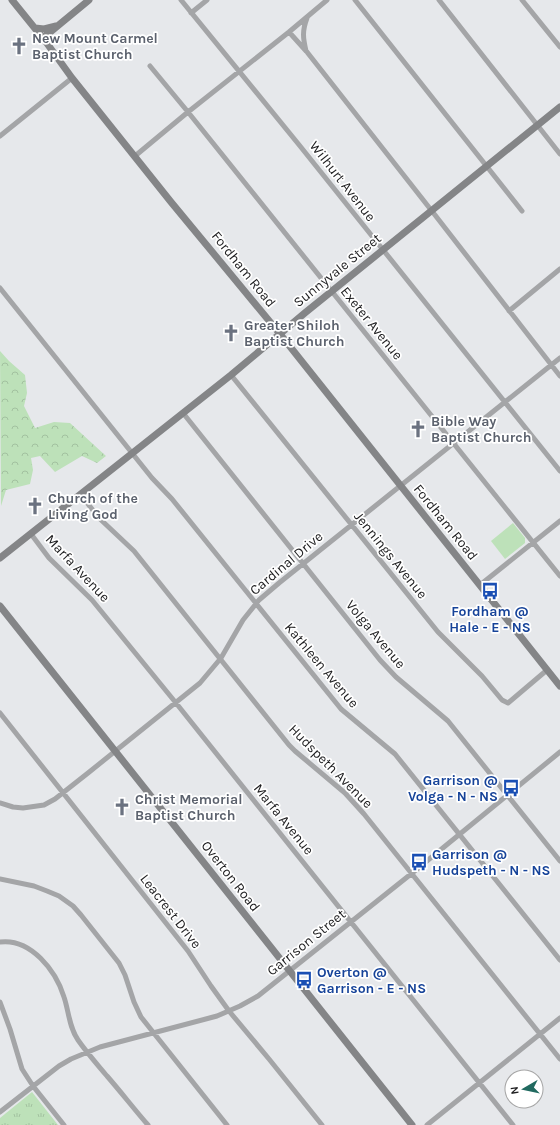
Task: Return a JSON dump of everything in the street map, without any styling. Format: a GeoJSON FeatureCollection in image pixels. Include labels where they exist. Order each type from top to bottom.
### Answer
{"type":"FeatureCollection","features":[{"type":"Feature","properties":{"kind":"street","name":"Fordham Road"},"geometry":{"type":"LineString","coordinates":[[12,0],[43,38],[72,78],[280,334],[560,686]]}},
{"type":"Feature","properties":{"kind":"street"},"geometry":{"type":"LineString","coordinates":[[43,38],[89,0]]}},
{"type":"Feature","properties":{"kind":"street","name":"Wilhurt Avenue"},"geometry":{"type":"LineString","coordinates":[[181,0],[560,471]]}},
{"type":"Feature","properties":{"kind":"street"},"geometry":{"type":"LineString","coordinates":[[191,13],[207,0]]}},
{"type":"Feature","properties":{"kind":"street"},"geometry":{"type":"LineString","coordinates":[[135,156],[308,17],[320,2],[327,0]]}},
{"type":"Feature","properties":{"kind":"street"},"geometry":{"type":"LineString","coordinates":[[355,0],[522,211]]}},
{"type":"Feature","properties":{"kind":"street"},"geometry":{"type":"LineString","coordinates":[[439,0],[560,154]]}},
{"type":"Feature","properties":{"kind":"street"},"geometry":{"type":"LineString","coordinates":[[522,0],[560,47]]}},
{"type":"Feature","properties":{"kind":"street"},"geometry":{"type":"LineString","coordinates":[[307,52],[303,29],[308,17]]}},
{"type":"Feature","properties":{"kind":"street"},"geometry":{"type":"LineString","coordinates":[[35,28],[58,25]]}},
{"type":"Feature","properties":{"kind":"street"},"geometry":{"type":"LineString","coordinates":[[289,32],[307,52],[432,210],[560,376]]}},
{"type":"Feature","properties":{"kind":"street","name":"Exeter Avenue"},"geometry":{"type":"LineString","coordinates":[[150,66],[560,576]]}},
{"type":"Feature","properties":{"kind":"street"},"geometry":{"type":"LineString","coordinates":[[0,136],[72,78]]}},
{"type":"Feature","properties":{"kind":"street","name":"Sunnyvale Street"},"geometry":{"type":"LineString","coordinates":[[0,558],[232,375],[382,250],[560,107]]}},
{"type":"Feature","properties":{"kind":"street"},"geometry":{"type":"LineString","coordinates":[[509,311],[560,269]]}},
{"type":"Feature","properties":{"kind":"street","name":"Kathleen Avenue"},"geometry":{"type":"LineString","coordinates":[[0,288],[152,478],[172,499],[341,709],[395,754],[560,960]]}},
{"type":"Feature","properties":{"kind":"street","name":"Cardinal Drive"},"geometry":{"type":"LineString","coordinates":[[0,803],[23,808],[44,805],[62,793],[176,703],[200,683],[220,658],[237,629],[256,604],[279,583],[560,358]]}},
{"type":"Feature","properties":{"kind":"street","name":"Jennings Avenue"},"geometry":{"type":"LineString","coordinates":[[232,375],[438,632],[482,676],[502,700],[508,703],[547,670]]}},
{"type":"Feature","properties":{"kind":"street","name":"Volga Avenue"},"geometry":{"type":"LineString","coordinates":[[183,413],[384,664],[396,677],[441,714],[560,861]]}},
{"type":"Feature","properties":{"kind":"street","name":"Hudspeth Avenue"},"geometry":{"type":"LineString","coordinates":[[81,495],[102,521],[134,551],[289,745],[345,793],[560,1059]]}},
{"type":"Feature","properties":{"kind":"street"},"geometry":{"type":"LineString","coordinates":[[480,585],[560,521]]}},
{"type":"Feature","properties":{"kind":"street","name":"Marfa Avenue"},"geometry":{"type":"LineString","coordinates":[[31,534],[52,561],[92,600],[513,1125]]}},
{"type":"Feature","properties":{"kind":"street","name":"Overton Road"},"geometry":{"type":"LineString","coordinates":[[0,606],[412,1125]]}},
{"type":"Feature","properties":{"kind":"street","name":"Leacrest Drive"},"geometry":{"type":"LineString","coordinates":[[0,713],[188,951],[229,1011],[322,1125]]}},
{"type":"Feature","properties":{"kind":"street","name":"Garrison Street"},"geometry":{"type":"LineString","coordinates":[[0,1112],[59,1066],[87,1052],[100,1047],[211,1018],[240,1006],[258,996],[411,874],[560,752]]}},
{"type":"Feature","properties":{"kind":"street"},"geometry":{"type":"LineString","coordinates":[[0,879],[34,886],[59,896],[73,906],[119,963],[141,1017],[227,1125]]}},
{"type":"Feature","properties":{"kind":"street"},"geometry":{"type":"LineString","coordinates":[[0,942],[22,944],[38,955],[47,965],[64,996],[72,1028],[77,1038],[148,1125]]}},
{"type":"Feature","properties":{"kind":"street"},"geometry":{"type":"LineString","coordinates":[[0,1002],[22,1069],[33,1086],[64,1125]]}},
{"type":"Feature","properties":{"kind":"street"},"geometry":{"type":"LineString","coordinates":[[427,1125],[560,1018]]}},
{"type":"Feature","properties":{"kind":"green space"},"geometry":{"type":"Polygon","coordinates":[[[0,351],[25,375],[27,393],[24,406],[35,428],[54,422],[70,423],[106,456],[97,463],[82,456],[55,472],[40,456],[31,458],[33,470],[30,484],[6,490],[1,506],[0,351]]]}},
{"type":"Feature","properties":{"kind":"green space"},"geometry":{"type":"Polygon","coordinates":[[[513,523],[525,538],[525,543],[505,559],[491,541],[513,523]]]}},
{"type":"Feature","properties":{"kind":"green space"},"geometry":{"type":"Polygon","coordinates":[[[32,1092],[58,1125],[0,1125],[0,1118],[32,1092]]]}},
{"type":"Feature","properties":{"kind":"place","name":"New Mount Carmel Baptist Church"},"geometry":{"type":"Point","coordinates":[19,46]}},
{"type":"Feature","properties":{"kind":"place","name":"Greater Shiloh Baptist Church"},"geometry":{"type":"Point","coordinates":[231,333]}},
{"type":"Feature","properties":{"kind":"place","name":"Bible Way Baptist Church"},"geometry":{"type":"Point","coordinates":[418,429]}},
{"type":"Feature","properties":{"kind":"place","name":"Church of the Living God"},"geometry":{"type":"Point","coordinates":[35,506]}},
{"type":"Feature","properties":{"kind":"place","name":"Fordham @ Hale - E - NS"},"geometry":{"type":"Point","coordinates":[490,591]}},
{"type":"Feature","properties":{"kind":"place","name":"Garrison @ Volga - N - NS"},"geometry":{"type":"Point","coordinates":[511,788]}},
{"type":"Feature","properties":{"kind":"place","name":"Christ Memorial Baptist Church"},"geometry":{"type":"Point","coordinates":[122,807]}},
{"type":"Feature","properties":{"kind":"place","name":"Garrison @ Hudspeth - N - NS"},"geometry":{"type":"Point","coordinates":[419,862]}},
{"type":"Feature","properties":{"kind":"place","name":"Overton @ Garrison - E - NS"},"geometry":{"type":"Point","coordinates":[304,980]}}]}
